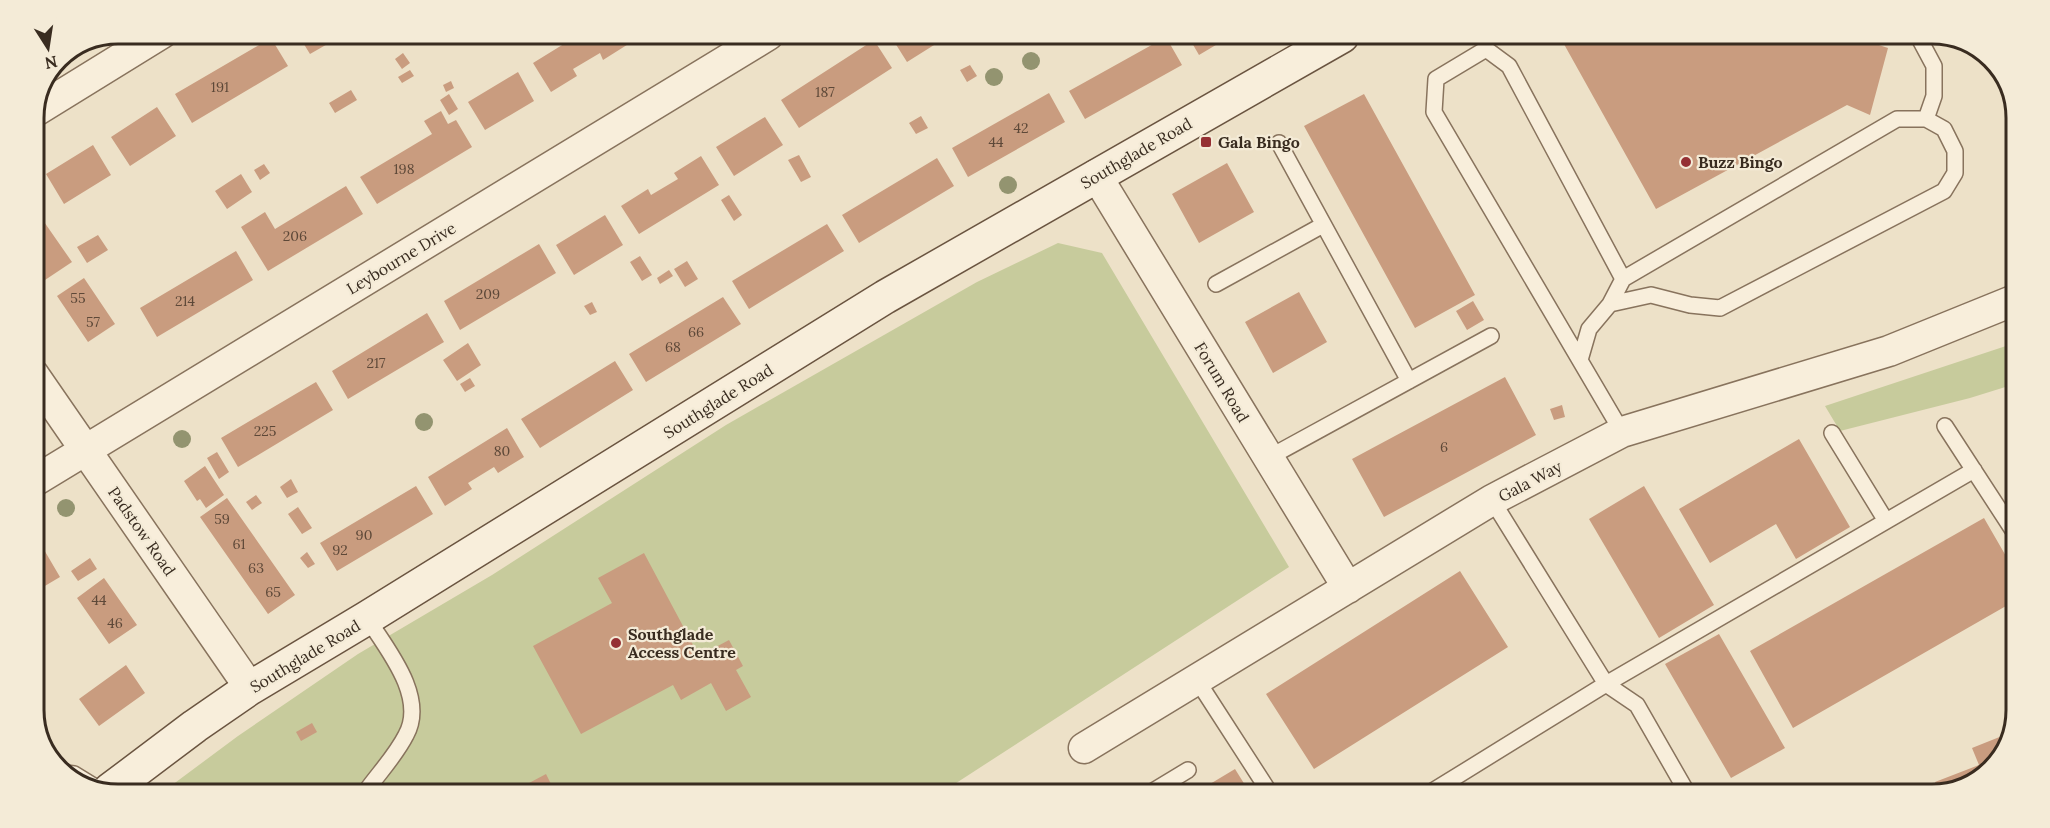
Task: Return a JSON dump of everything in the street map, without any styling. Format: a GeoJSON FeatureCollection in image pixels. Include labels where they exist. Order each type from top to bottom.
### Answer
{"type":"FeatureCollection","features":[{"type":"Feature","properties":{"kind":"street"},"geometry":{"type":"LineString","coordinates":[[45,104],[144,44]]}},
{"type":"Feature","properties":{"kind":"street","name":"Leybourne Drive"},"geometry":{"type":"LineString","coordinates":[[44,475],[753,44]]}},
{"type":"Feature","properties":{"kind":"street","name":"Southglade Road"},"geometry":{"type":"LineString","coordinates":[[118,784],[250,688],[885,297],[1328,44]]}},
{"type":"Feature","properties":{"kind":"street","name":"Forum Road"},"geometry":{"type":"LineString","coordinates":[[1096,175],[1348,588]]}},
{"type":"Feature","properties":{"kind":"street","name":"Gala Way"},"geometry":{"type":"LineString","coordinates":[[1084,748],[1492,500],[1622,432],[1889,351],[2006,304]]}},
{"type":"Feature","properties":{"kind":"street","name":"Padstow Road"},"geometry":{"type":"LineString","coordinates":[[44,390],[250,688]]}},
{"type":"Feature","properties":{"kind":"lane"},"geometry":{"type":"LineString","coordinates":[[1922,44],[1934,66],[1934,96],[1926,119]]}},
{"type":"Feature","properties":{"kind":"lane"},"geometry":{"type":"LineString","coordinates":[[1622,432],[1434,112],[1436,79],[1486,49],[1509,66],[1623,279]]}},
{"type":"Feature","properties":{"kind":"lane"},"geometry":{"type":"LineString","coordinates":[[1580,360],[1589,329],[1610,304],[1623,279],[1897,119],[1926,119],[1944,129],[1955,151],[1955,173],[1944,191],[1720,308],[1690,305],[1651,295],[1610,304]]}},
{"type":"Feature","properties":{"kind":"lane"},"geometry":{"type":"LineString","coordinates":[[1279,143],[1409,381]]}},
{"type":"Feature","properties":{"kind":"lane"},"geometry":{"type":"LineString","coordinates":[[1216,284],[1323,225]]}},
{"type":"Feature","properties":{"kind":"lane"},"geometry":{"type":"LineString","coordinates":[[1268,458],[1491,336]]}},
{"type":"Feature","properties":{"kind":"lane"},"geometry":{"type":"LineString","coordinates":[[1945,426],[2006,520]]}},
{"type":"Feature","properties":{"kind":"lane"},"geometry":{"type":"LineString","coordinates":[[1832,433],[1886,521]]}},
{"type":"Feature","properties":{"kind":"lane"},"geometry":{"type":"LineString","coordinates":[[1444,784],[1606,684],[1974,470]]}},
{"type":"Feature","properties":{"kind":"lane"},"geometry":{"type":"LineString","coordinates":[[1492,500],[1606,684],[1636,705],[1682,784]]}},
{"type":"Feature","properties":{"kind":"lane"},"geometry":{"type":"LineString","coordinates":[[367,618],[400,669],[413,707],[408,734],[371,784]]}},
{"type":"Feature","properties":{"kind":"lane"},"geometry":{"type":"LineString","coordinates":[[1197,680],[1264,784]]}},
{"type":"Feature","properties":{"kind":"lane"},"geometry":{"type":"LineString","coordinates":[[1165,784],[1188,770]]}},
{"type":"Feature","properties":{"kind":"green space"},"geometry":{"type":"Polygon","coordinates":[[[1058,243],[1102,253],[1289,567],[955,784],[173,784],[238,736],[358,654],[492,575],[726,425],[977,282],[1058,243]]]}},
{"type":"Feature","properties":{"kind":"green space"},"geometry":{"type":"Polygon","coordinates":[[[2006,346],[2006,387],[1840,431],[1825,406],[2006,346]]]}},
{"type":"Feature","properties":{"kind":"building"},"geometry":{"type":"Polygon","coordinates":[[[261,44],[275,44],[288,66],[192,123],[175,94],[261,44]]]}},
{"type":"Feature","properties":{"kind":"building"},"geometry":{"type":"Polygon","coordinates":[[[304,44],[328,44],[310,54],[304,44]]]}},
{"type":"Feature","properties":{"kind":"building"},"geometry":{"type":"Polygon","coordinates":[[[564,44],[628,44],[603,60],[600,53],[573,69],[577,76],[551,92],[533,63],[564,44]]]}},
{"type":"Feature","properties":{"kind":"building"},"geometry":{"type":"Polygon","coordinates":[[[868,44],[877,44],[892,68],[799,128],[781,100],[868,44]]]}},
{"type":"Feature","properties":{"kind":"building"},"geometry":{"type":"Polygon","coordinates":[[[896,44],[936,44],[907,62],[896,44]]]}},
{"type":"Feature","properties":{"kind":"building"},"geometry":{"type":"Polygon","coordinates":[[[1153,44],[1170,44],[1182,65],[1085,119],[1069,91],[1153,44]]]}},
{"type":"Feature","properties":{"kind":"building"},"geometry":{"type":"Polygon","coordinates":[[[1193,44],[1218,44],[1199,55],[1193,44]]]}},
{"type":"Feature","properties":{"kind":"building","name":"Buzz Bingo"},"geometry":{"type":"Polygon","coordinates":[[[1564,44],[1876,44],[1888,48],[1870,115],[1847,105],[1656,209],[1564,44]]]}},
{"type":"Feature","properties":{"kind":"building"},"geometry":{"type":"Polygon","coordinates":[[[403,53],[410,63],[402,69],[395,59],[403,53]]]}},
{"type":"Feature","properties":{"kind":"building"},"geometry":{"type":"Polygon","coordinates":[[[970,65],[977,76],[967,82],[960,70],[970,65]]]}},
{"type":"Feature","properties":{"kind":"building"},"geometry":{"type":"Polygon","coordinates":[[[410,70],[414,76],[402,83],[398,77],[410,70]]]}},
{"type":"Feature","properties":{"kind":"building"},"geometry":{"type":"Polygon","coordinates":[[[518,72],[534,101],[485,130],[468,102],[518,72]]]}},
{"type":"Feature","properties":{"kind":"building"},"geometry":{"type":"Polygon","coordinates":[[[451,81],[454,88],[446,92],[443,85],[451,81]]]}},
{"type":"Feature","properties":{"kind":"building"},"geometry":{"type":"Polygon","coordinates":[[[351,90],[357,100],[335,113],[329,103],[351,90]]]}},
{"type":"Feature","properties":{"kind":"building"},"geometry":{"type":"Polygon","coordinates":[[[1049,93],[1065,122],[968,177],[952,148],[1049,93]]]}},
{"type":"Feature","properties":{"kind":"building"},"geometry":{"type":"Polygon","coordinates":[[[449,94],[458,109],[449,115],[440,100],[449,94]]]}},
{"type":"Feature","properties":{"kind":"building"},"geometry":{"type":"Polygon","coordinates":[[[1364,94],[1475,295],[1415,328],[1304,126],[1364,94]]]}},
{"type":"Feature","properties":{"kind":"building"},"geometry":{"type":"Polygon","coordinates":[[[157,107],[176,136],[130,166],[111,137],[157,107]]]}},
{"type":"Feature","properties":{"kind":"building"},"geometry":{"type":"Polygon","coordinates":[[[441,111],[448,124],[456,120],[472,147],[377,204],[360,177],[432,134],[424,121],[441,111]]]}},
{"type":"Feature","properties":{"kind":"building"},"geometry":{"type":"Polygon","coordinates":[[[921,116],[928,128],[916,134],[909,123],[921,116]]]}},
{"type":"Feature","properties":{"kind":"building"},"geometry":{"type":"Polygon","coordinates":[[[765,117],[783,145],[734,176],[716,147],[765,117]]]}},
{"type":"Feature","properties":{"kind":"building"},"geometry":{"type":"Polygon","coordinates":[[[93,145],[111,175],[64,204],[46,174],[93,145]]]}},
{"type":"Feature","properties":{"kind":"building"},"geometry":{"type":"Polygon","coordinates":[[[799,155],[811,177],[801,182],[788,160],[799,155]]]}},
{"type":"Feature","properties":{"kind":"building"},"geometry":{"type":"Polygon","coordinates":[[[701,156],[719,185],[639,234],[621,206],[648,189],[651,195],[678,179],[674,173],[701,156]]]}},
{"type":"Feature","properties":{"kind":"building"},"geometry":{"type":"Polygon","coordinates":[[[937,158],[954,186],[859,243],[842,215],[937,158]]]}},
{"type":"Feature","properties":{"kind":"building"},"geometry":{"type":"Polygon","coordinates":[[[1227,163],[1254,212],[1199,243],[1172,194],[1227,163]]]}},
{"type":"Feature","properties":{"kind":"building"},"geometry":{"type":"Polygon","coordinates":[[[264,164],[270,173],[260,180],[254,170],[264,164]]]}},
{"type":"Feature","properties":{"kind":"building"},"geometry":{"type":"Polygon","coordinates":[[[241,174],[252,192],[227,209],[215,191],[241,174]]]}},
{"type":"Feature","properties":{"kind":"building"},"geometry":{"type":"Polygon","coordinates":[[[346,186],[363,214],[268,271],[241,227],[265,212],[275,229],[346,186]]]}},
{"type":"Feature","properties":{"kind":"building"},"geometry":{"type":"Polygon","coordinates":[[[729,195],[742,215],[734,221],[721,200],[729,195]]]}},
{"type":"Feature","properties":{"kind":"building"},"geometry":{"type":"Polygon","coordinates":[[[605,215],[623,245],[574,275],[556,245],[605,215]]]}},
{"type":"Feature","properties":{"kind":"building"},"geometry":{"type":"Polygon","coordinates":[[[44,222],[72,262],[44,279],[44,222]]]}},
{"type":"Feature","properties":{"kind":"building"},"geometry":{"type":"Polygon","coordinates":[[[827,224],[844,251],[749,309],[732,281],[827,224]]]}},
{"type":"Feature","properties":{"kind":"building"},"geometry":{"type":"Polygon","coordinates":[[[98,235],[108,250],[87,263],[77,247],[98,235]]]}},
{"type":"Feature","properties":{"kind":"building"},"geometry":{"type":"Polygon","coordinates":[[[539,244],[556,273],[460,330],[444,301],[539,244]]]}},
{"type":"Feature","properties":{"kind":"building"},"geometry":{"type":"Polygon","coordinates":[[[236,251],[253,280],[157,337],[140,308],[236,251]]]}},
{"type":"Feature","properties":{"kind":"building"},"geometry":{"type":"Polygon","coordinates":[[[640,256],[652,275],[642,281],[630,262],[640,256]]]}},
{"type":"Feature","properties":{"kind":"building"},"geometry":{"type":"Polygon","coordinates":[[[687,261],[698,279],[685,287],[674,269],[687,261]]]}},
{"type":"Feature","properties":{"kind":"building"},"geometry":{"type":"Polygon","coordinates":[[[669,270],[673,276],[660,284],[657,278],[669,270]]]}},
{"type":"Feature","properties":{"kind":"building"},"geometry":{"type":"Polygon","coordinates":[[[84,278],[115,324],[88,342],[57,296],[84,278]]]}},
{"type":"Feature","properties":{"kind":"building"},"geometry":{"type":"Polygon","coordinates":[[[1299,292],[1327,342],[1273,373],[1245,322],[1299,292]]]}},
{"type":"Feature","properties":{"kind":"building"},"geometry":{"type":"Polygon","coordinates":[[[723,297],[741,324],[646,382],[629,354],[723,297]]]}},
{"type":"Feature","properties":{"kind":"building"},"geometry":{"type":"Polygon","coordinates":[[[1473,301],[1484,320],[1467,330],[1456,311],[1473,301]]]}},
{"type":"Feature","properties":{"kind":"building"},"geometry":{"type":"Polygon","coordinates":[[[592,302],[597,312],[590,315],[584,306],[592,302]]]}},
{"type":"Feature","properties":{"kind":"building"},"geometry":{"type":"Polygon","coordinates":[[[427,313],[444,342],[348,399],[332,371],[427,313]]]}},
{"type":"Feature","properties":{"kind":"building"},"geometry":{"type":"Polygon","coordinates":[[[468,343],[481,365],[457,381],[443,360],[468,343]]]}},
{"type":"Feature","properties":{"kind":"building"},"geometry":{"type":"Polygon","coordinates":[[[615,361],[633,390],[540,448],[521,419],[615,361]]]}},
{"type":"Feature","properties":{"kind":"building"},"geometry":{"type":"Polygon","coordinates":[[[1505,377],[1536,435],[1384,517],[1352,459],[1505,377]]]}},
{"type":"Feature","properties":{"kind":"building"},"geometry":{"type":"Polygon","coordinates":[[[470,378],[475,386],[465,392],[460,384],[470,378]]]}},
{"type":"Feature","properties":{"kind":"building"},"geometry":{"type":"Polygon","coordinates":[[[316,382],[333,410],[238,467],[221,438],[316,382]]]}},
{"type":"Feature","properties":{"kind":"building"},"geometry":{"type":"Polygon","coordinates":[[[1562,405],[1565,417],[1554,420],[1550,409],[1562,405]]]}},
{"type":"Feature","properties":{"kind":"building"},"geometry":{"type":"Polygon","coordinates":[[[507,428],[524,457],[498,473],[494,467],[468,483],[472,489],[445,506],[428,477],[507,428]]]}},
{"type":"Feature","properties":{"kind":"building"},"geometry":{"type":"Polygon","coordinates":[[[1799,439],[1850,527],[1796,559],[1776,524],[1710,563],[1679,509],[1799,439]]]}},
{"type":"Feature","properties":{"kind":"building"},"geometry":{"type":"Polygon","coordinates":[[[217,452],[229,472],[219,479],[207,458],[217,452]]]}},
{"type":"Feature","properties":{"kind":"building"},"geometry":{"type":"Polygon","coordinates":[[[205,466],[224,495],[206,508],[200,499],[197,501],[184,481],[205,466]]]}},
{"type":"Feature","properties":{"kind":"building"},"geometry":{"type":"Polygon","coordinates":[[[291,479],[298,492],[287,498],[280,487],[291,479]]]}},
{"type":"Feature","properties":{"kind":"building"},"geometry":{"type":"Polygon","coordinates":[[[416,486],[433,514],[337,571],[320,543],[416,486]]]}},
{"type":"Feature","properties":{"kind":"building"},"geometry":{"type":"Polygon","coordinates":[[[1644,486],[1714,605],[1659,638],[1589,519],[1644,486]]]}},
{"type":"Feature","properties":{"kind":"building"},"geometry":{"type":"Polygon","coordinates":[[[256,495],[262,503],[252,510],[246,502],[256,495]]]}},
{"type":"Feature","properties":{"kind":"building"},"geometry":{"type":"Polygon","coordinates":[[[227,498],[295,595],[268,614],[200,517],[227,498]]]}},
{"type":"Feature","properties":{"kind":"building"},"geometry":{"type":"Polygon","coordinates":[[[298,507],[312,528],[302,534],[288,514],[298,507]]]}},
{"type":"Feature","properties":{"kind":"building"},"geometry":{"type":"Polygon","coordinates":[[[1984,518],[2006,556],[2006,606],[1793,728],[1750,651],[1984,518]]]}},
{"type":"Feature","properties":{"kind":"building"},"geometry":{"type":"Polygon","coordinates":[[[44,550],[60,577],[44,586],[44,550]]]}},
{"type":"Feature","properties":{"kind":"building"},"geometry":{"type":"Polygon","coordinates":[[[307,552],[315,564],[308,568],[300,558],[307,552]]]}},
{"type":"Feature","properties":{"kind":"building","name":"Southglade Access Centre"},"geometry":{"type":"Polygon","coordinates":[[[644,553],[699,656],[729,640],[743,666],[736,670],[751,697],[726,711],[711,683],[681,700],[673,685],[581,734],[533,646],[612,603],[598,578],[644,553]]]}},
{"type":"Feature","properties":{"kind":"building"},"geometry":{"type":"Polygon","coordinates":[[[90,558],[97,569],[78,581],[71,571],[90,558]]]}},
{"type":"Feature","properties":{"kind":"building"},"geometry":{"type":"Polygon","coordinates":[[[1460,571],[1508,647],[1314,769],[1266,694],[1460,571]]]}},
{"type":"Feature","properties":{"kind":"building"},"geometry":{"type":"Polygon","coordinates":[[[104,578],[137,625],[109,644],[77,598],[104,578]]]}},
{"type":"Feature","properties":{"kind":"building"},"geometry":{"type":"Polygon","coordinates":[[[1719,634],[1785,748],[1731,778],[1665,664],[1719,634]]]}},
{"type":"Feature","properties":{"kind":"building"},"geometry":{"type":"Polygon","coordinates":[[[126,665],[145,693],[99,726],[79,699],[126,665]]]}},
{"type":"Feature","properties":{"kind":"building"},"geometry":{"type":"Polygon","coordinates":[[[312,723],[317,732],[301,741],[296,732],[312,723]]]}},
{"type":"Feature","properties":{"kind":"building"},"geometry":{"type":"Polygon","coordinates":[[[2002,736],[1994,752],[1978,769],[1956,781],[1936,784],[1935,782],[1979,765],[1972,748],[2002,736]]]}},
{"type":"Feature","properties":{"kind":"building"},"geometry":{"type":"Polygon","coordinates":[[[1235,769],[1244,784],[1210,784],[1235,769]]]}},
{"type":"Feature","properties":{"kind":"building"},"geometry":{"type":"Polygon","coordinates":[[[546,774],[551,784],[527,784],[546,774]]]}},
{"type":"Feature","properties":{"kind":"place","name":"Gala Bingo"},"geometry":{"type":"Point","coordinates":[1206,142]}},
{"type":"Feature","properties":{"kind":"place","name":"Buzz Bingo"},"geometry":{"type":"Point","coordinates":[1686,162]}},
{"type":"Feature","properties":{"kind":"place","name":"Southglade Access Centre"},"geometry":{"type":"Point","coordinates":[616,643]}}]}
